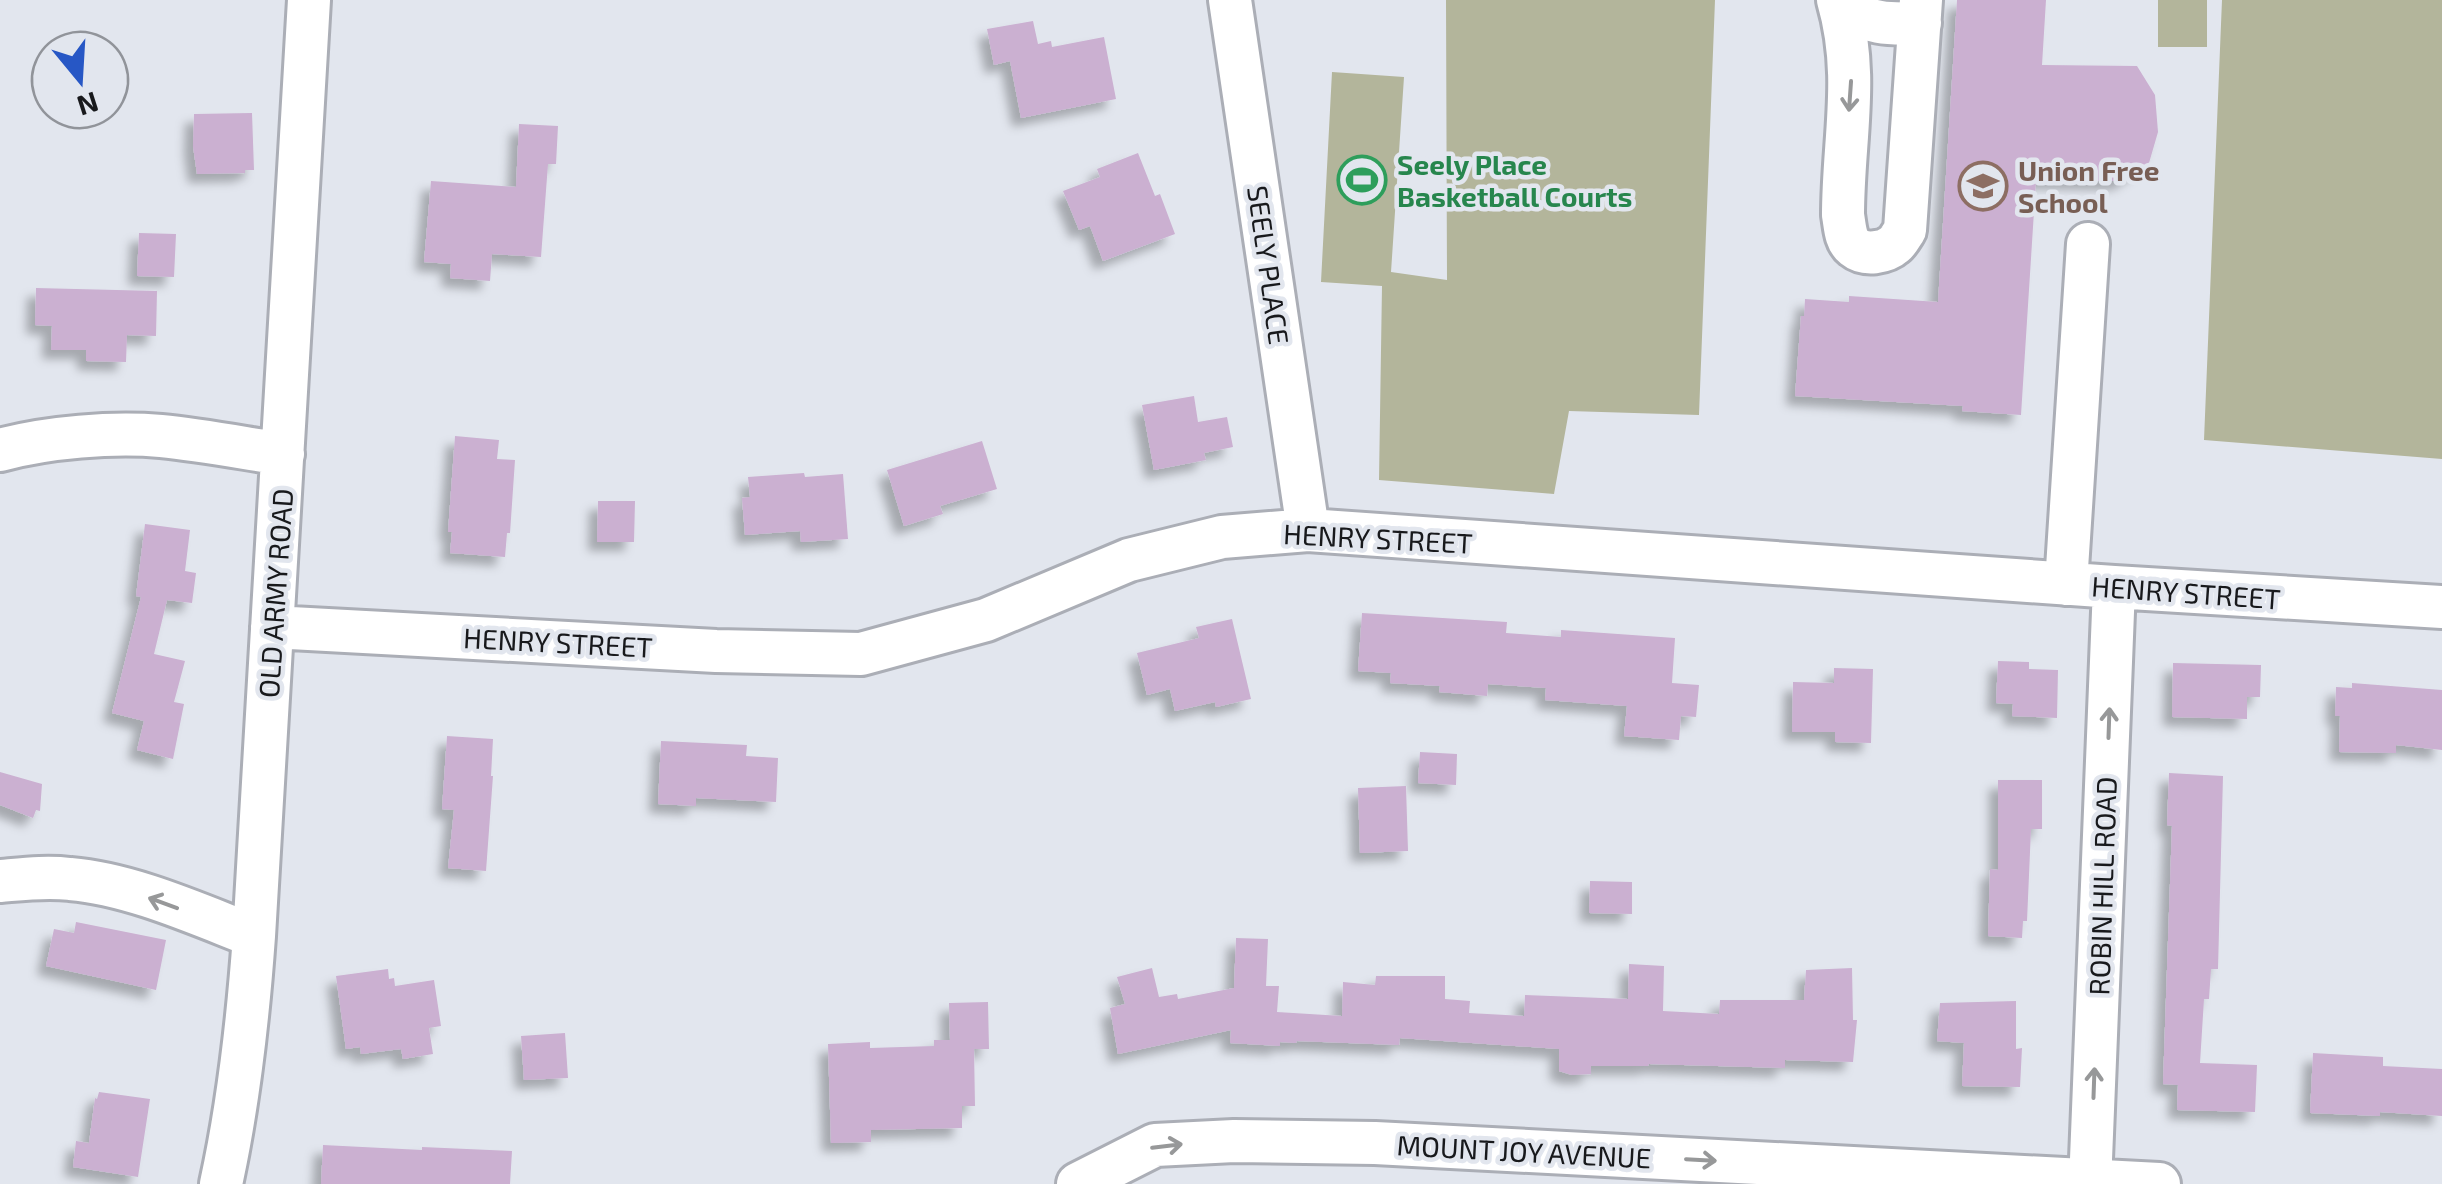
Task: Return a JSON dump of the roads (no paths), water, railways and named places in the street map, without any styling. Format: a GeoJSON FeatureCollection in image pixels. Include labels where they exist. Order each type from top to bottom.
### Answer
{"type":"FeatureCollection","features":[{"type":"Feature","properties":{"kind":"street","name":"OLD ARMY ROAD"},"geometry":{"type":"LineString","coordinates":[[221,1184],[243,1066],[254,936],[308,0]]}},
{"type":"Feature","properties":{"kind":"street","name":"SEELY PLACE"},"geometry":{"type":"LineString","coordinates":[[1230,0],[1308,530]]}},
{"type":"Feature","properties":{"kind":"street"},"geometry":{"type":"LineString","coordinates":[[1839,4],[1865,20],[1887,24],[1920,12],[1905,230],[1897,244],[1868,253],[1854,248],[1843,215],[1851,81],[1839,4]]}},
{"type":"Feature","properties":{"kind":"street"},"geometry":{"type":"LineString","coordinates":[[2066,584],[2088,244]]}},
{"type":"Feature","properties":{"kind":"street"},"geometry":{"type":"LineString","coordinates":[[0,450],[90,436],[160,436],[283,454]]}},
{"type":"Feature","properties":{"kind":"street","name":"HENRY STREET"},"geometry":{"type":"LineString","coordinates":[[272,627],[716,651],[861,654],[986,620],[1129,560],[1222,537],[1308,530],[2114,588],[2442,607]]}},
{"type":"Feature","properties":{"kind":"street","name":"ROBIN HILL ROAD"},"geometry":{"type":"LineString","coordinates":[[2090,1182],[2114,588]]}},
{"type":"Feature","properties":{"kind":"street"},"geometry":{"type":"LineString","coordinates":[[0,881],[49,878],[99,884],[254,936]]}},
{"type":"Feature","properties":{"kind":"street","name":"MOUNT JOY AVENUE"},"geometry":{"type":"LineString","coordinates":[[1078,1184],[1155,1145],[1234,1141],[1375,1143],[2159,1184]]}},
{"type":"Feature","properties":{"kind":"place","name":"Seely Place Basketball Courts"},"geometry":{"type":"Point","coordinates":[1362,180]}},
{"type":"Feature","properties":{"kind":"place","name":"Union Free School"},"geometry":{"type":"Point","coordinates":[1983,186]}}]}
